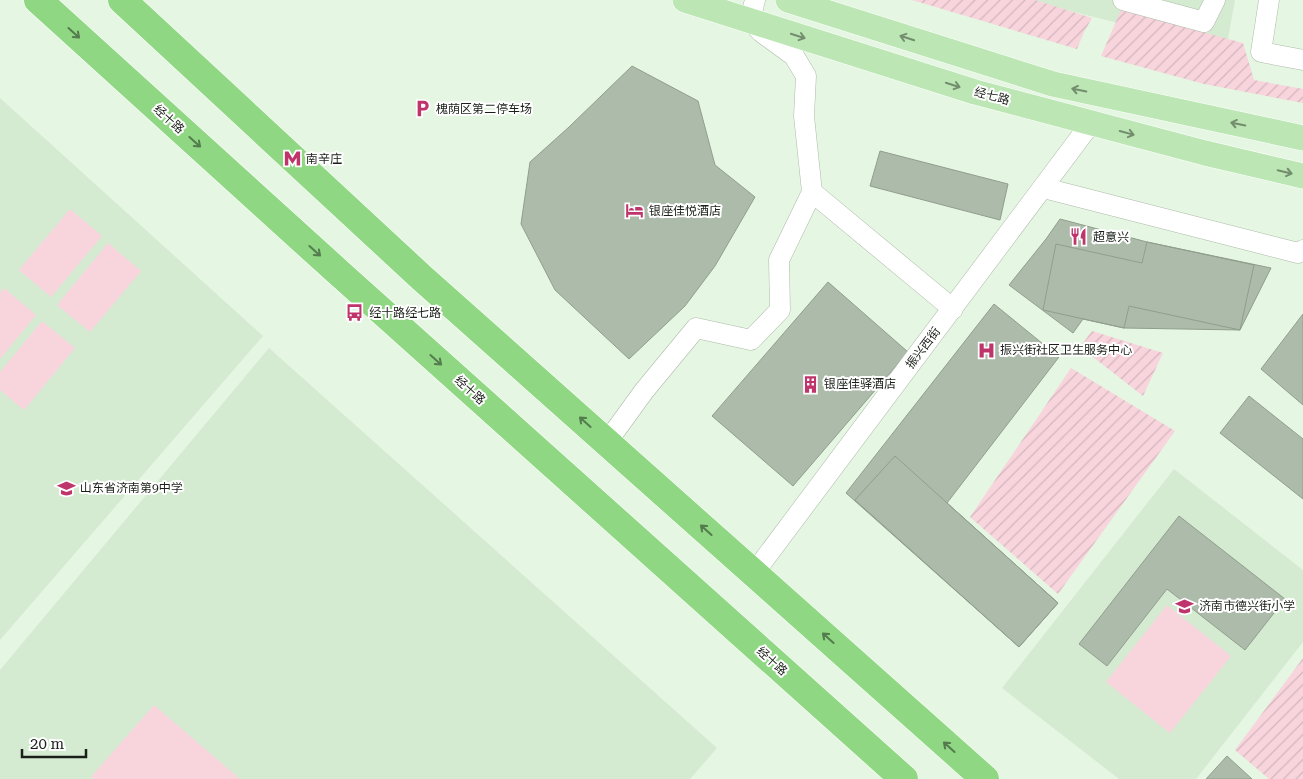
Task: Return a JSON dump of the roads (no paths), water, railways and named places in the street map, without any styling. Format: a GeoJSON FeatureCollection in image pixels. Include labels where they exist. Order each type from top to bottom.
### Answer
{"type":"FeatureCollection","features":[{"type":"Feature","properties":{"kind":"highway","name":"经十路"},"geometry":{"type":"LineString","coordinates":[[38,0],[338,272],[904,779]]}},
{"type":"Feature","properties":{"kind":"highway"},"geometry":{"type":"LineString","coordinates":[[122,0],[422,278],[985,779]]}},
{"type":"Feature","properties":{"kind":"main road","name":"经七路"},"geometry":{"type":"LineString","coordinates":[[685,0],[752,10],[975,92],[1205,154],[1303,176]]}},
{"type":"Feature","properties":{"kind":"main road"},"geometry":{"type":"LineString","coordinates":[[788,0],[1053,84],[1303,138]]}},
{"type":"Feature","properties":{"kind":"street"},"geometry":{"type":"LineString","coordinates":[[1123,0],[1204,22],[1215,0]]}},
{"type":"Feature","properties":{"kind":"street"},"geometry":{"type":"LineString","coordinates":[[1269,0],[1261,52],[1303,60]]}},
{"type":"Feature","properties":{"kind":"street"},"geometry":{"type":"LineString","coordinates":[[608,442],[644,391],[696,328],[751,340],[780,310],[779,260],[812,192],[804,116],[806,76],[794,56],[761,32],[752,10]]}},
{"type":"Feature","properties":{"kind":"street","name":"振兴西街"},"geometry":{"type":"LineString","coordinates":[[754,573],[1092,123]]}},
{"type":"Feature","properties":{"kind":"street"},"geometry":{"type":"LineString","coordinates":[[1044,188],[1298,253],[1303,250]]}},
{"type":"Feature","properties":{"kind":"street"},"geometry":{"type":"LineString","coordinates":[[812,192],[953,309]]}},
{"type":"Feature","properties":{"kind":"place","name":"槐荫区第二停车场"},"geometry":{"type":"Point","coordinates":[422,109]}},
{"type":"Feature","properties":{"kind":"place","name":"南辛庄"},"geometry":{"type":"Point","coordinates":[292,159]}},
{"type":"Feature","properties":{"kind":"place","name":"银座佳悦酒店"},"geometry":{"type":"Point","coordinates":[635,211]}},
{"type":"Feature","properties":{"kind":"place","name":"超意兴"},"geometry":{"type":"Point","coordinates":[1079,237]}},
{"type":"Feature","properties":{"kind":"place","name":"经十路经七路"},"geometry":{"type":"Point","coordinates":[355,313]}},
{"type":"Feature","properties":{"kind":"place","name":"振兴街社区卫生服务中心"},"geometry":{"type":"Point","coordinates":[986,350]}},
{"type":"Feature","properties":{"kind":"place","name":"银座佳驿酒店"},"geometry":{"type":"Point","coordinates":[810,384]}},
{"type":"Feature","properties":{"kind":"place","name":"山东省济南第9中学"},"geometry":{"type":"Point","coordinates":[66,488]}},
{"type":"Feature","properties":{"kind":"place","name":"济南市德兴街小学"},"geometry":{"type":"Point","coordinates":[1185,606]}}]}
